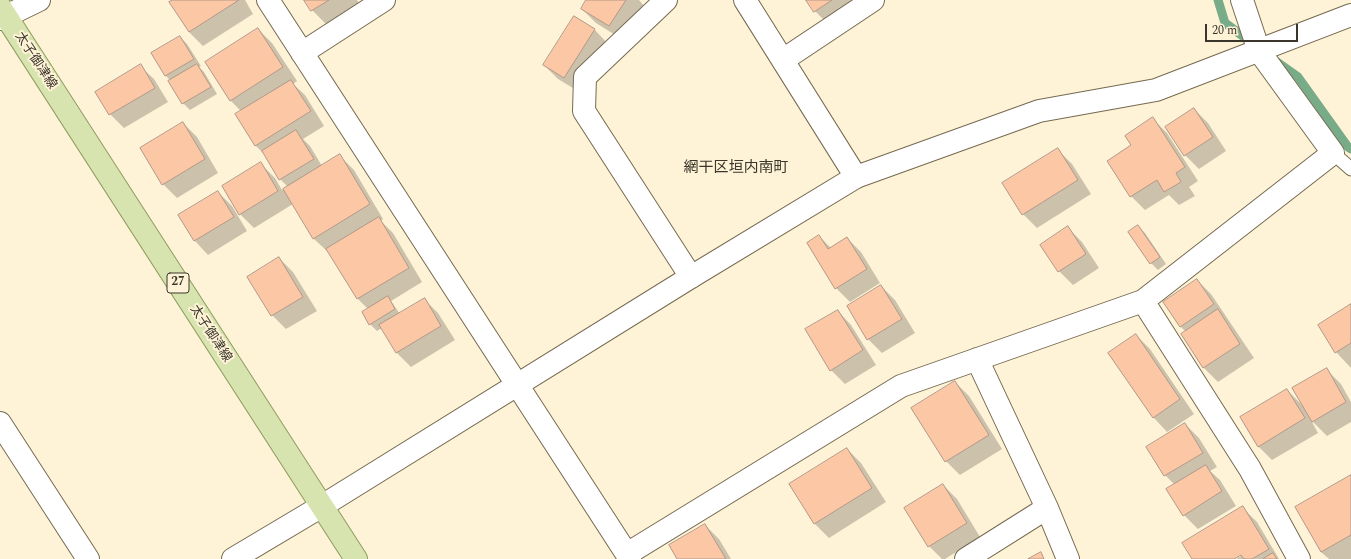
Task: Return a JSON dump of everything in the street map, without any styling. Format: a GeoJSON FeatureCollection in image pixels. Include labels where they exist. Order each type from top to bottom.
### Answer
{"type":"FeatureCollection","features":[{"type":"Feature","properties":{"kind":"main road","name":"太子御津線"},"geometry":{"type":"LineString","coordinates":[[2,14],[356,559]]}},
{"type":"Feature","properties":{"kind":"street"},"geometry":{"type":"LineString","coordinates":[[2,14],[39,0]]}},
{"type":"Feature","properties":{"kind":"street"},"geometry":{"type":"LineString","coordinates":[[268,0],[629,556],[901,386],[1144,301],[1333,153],[1259,51],[1242,0]]}},
{"type":"Feature","properties":{"kind":"street"},"geometry":{"type":"LineString","coordinates":[[302,54],[384,0]]}},
{"type":"Feature","properties":{"kind":"street"},"geometry":{"type":"LineString","coordinates":[[666,0],[584,77],[584,110],[691,277]]}},
{"type":"Feature","properties":{"kind":"street"},"geometry":{"type":"LineString","coordinates":[[745,0],[856,177]]}},
{"type":"Feature","properties":{"kind":"street"},"geometry":{"type":"LineString","coordinates":[[782,60],[873,0]]}},
{"type":"Feature","properties":{"kind":"street"},"geometry":{"type":"LineString","coordinates":[[233,559],[322,506],[691,277],[856,177],[1040,111],[1156,90],[1351,15]]}},
{"type":"Feature","properties":{"kind":"street"},"geometry":{"type":"LineString","coordinates":[[1144,301],[1250,469],[1299,559]]}},
{"type":"Feature","properties":{"kind":"street"},"geometry":{"type":"LineString","coordinates":[[977,359],[1047,508],[1068,559]]}},
{"type":"Feature","properties":{"kind":"street"},"geometry":{"type":"LineString","coordinates":[[2,432],[88,559]]}},
{"type":"Feature","properties":{"kind":"street"},"geometry":{"type":"LineString","coordinates":[[966,559],[1047,508]]}},
{"type":"Feature","properties":{"kind":"lane"},"geometry":{"type":"LineString","coordinates":[[1333,153],[1351,169]]}},
{"type":"Feature","properties":{"kind":"building"},"geometry":{"type":"Polygon","coordinates":[[[173,0],[239,0],[189,32],[169,2],[173,0]]]}},
{"type":"Feature","properties":{"kind":"building"},"geometry":{"type":"Polygon","coordinates":[[[304,0],[329,0],[311,11],[304,0]]]}},
{"type":"Feature","properties":{"kind":"building"},"geometry":{"type":"Polygon","coordinates":[[[586,0],[626,0],[609,26],[581,9],[586,0]]]}},
{"type":"Feature","properties":{"kind":"building"},"geometry":{"type":"Polygon","coordinates":[[[806,0],[832,0],[814,12],[806,0]]]}},
{"type":"Feature","properties":{"kind":"building"},"geometry":{"type":"Polygon","coordinates":[[[574,16],[595,29],[564,78],[543,65],[574,16]]]}},
{"type":"Feature","properties":{"kind":"building"},"geometry":{"type":"Polygon","coordinates":[[[258,28],[283,67],[230,101],[205,62],[258,28]]]}},
{"type":"Feature","properties":{"kind":"building"},"geometry":{"type":"Polygon","coordinates":[[[180,36],[194,59],[165,76],[151,53],[180,36]]]}},
{"type":"Feature","properties":{"kind":"building"},"geometry":{"type":"Polygon","coordinates":[[[141,64],[155,88],[109,115],[95,92],[141,64]]]}},
{"type":"Feature","properties":{"kind":"building"},"geometry":{"type":"Polygon","coordinates":[[[197,64],[211,87],[182,104],[168,81],[197,64]]]}},
{"type":"Feature","properties":{"kind":"building"},"geometry":{"type":"Polygon","coordinates":[[[291,80],[311,111],[255,146],[235,114],[291,80]]]}},
{"type":"Feature","properties":{"kind":"building"},"geometry":{"type":"Polygon","coordinates":[[[1194,108],[1213,137],[1184,156],[1165,127],[1194,108]]]}},
{"type":"Feature","properties":{"kind":"building"},"geometry":{"type":"Polygon","coordinates":[[[1153,117],[1185,167],[1176,173],[1181,182],[1164,192],[1157,180],[1130,197],[1107,161],[1131,145],[1125,136],[1153,117]]]}},
{"type":"Feature","properties":{"kind":"building"},"geometry":{"type":"Polygon","coordinates":[[[183,122],[205,159],[162,185],[140,148],[183,122]]]}},
{"type":"Feature","properties":{"kind":"building"},"geometry":{"type":"Polygon","coordinates":[[[296,130],[314,159],[279,180],[262,151],[296,130]]]}},
{"type":"Feature","properties":{"kind":"building"},"geometry":{"type":"Polygon","coordinates":[[[1058,148],[1078,180],[1022,215],[1002,183],[1058,148]]]}},
{"type":"Feature","properties":{"kind":"building"},"geometry":{"type":"Polygon","coordinates":[[[340,154],[370,204],[313,239],[283,189],[340,154]]]}},
{"type":"Feature","properties":{"kind":"building"},"geometry":{"type":"Polygon","coordinates":[[[261,162],[278,191],[239,215],[222,186],[261,162]]]}},
{"type":"Feature","properties":{"kind":"building"},"geometry":{"type":"Polygon","coordinates":[[[218,191],[234,217],[194,241],[178,215],[218,191]]]}},
{"type":"Feature","properties":{"kind":"building"},"geometry":{"type":"Polygon","coordinates":[[[379,217],[409,268],[357,299],[326,249],[379,217]]]}},
{"type":"Feature","properties":{"kind":"building"},"geometry":{"type":"Polygon","coordinates":[[[1138,225],[1160,257],[1150,264],[1128,232],[1138,225]]]}},
{"type":"Feature","properties":{"kind":"building"},"geometry":{"type":"Polygon","coordinates":[[[1068,226],[1086,254],[1058,272],[1040,245],[1068,226]]]}},
{"type":"Feature","properties":{"kind":"building"},"geometry":{"type":"Polygon","coordinates":[[[819,235],[828,249],[847,237],[867,269],[835,289],[807,243],[819,235]]]}},
{"type":"Feature","properties":{"kind":"building"},"geometry":{"type":"Polygon","coordinates":[[[279,257],[303,297],[271,316],[247,277],[279,257]]]}},
{"type":"Feature","properties":{"kind":"building"},"geometry":{"type":"Polygon","coordinates":[[[1197,279],[1214,304],[1180,327],[1163,302],[1197,279]]]}},
{"type":"Feature","properties":{"kind":"building"},"geometry":{"type":"Polygon","coordinates":[[[881,285],[902,319],[867,340],[847,306],[881,285]]]}},
{"type":"Feature","properties":{"kind":"building"},"geometry":{"type":"Polygon","coordinates":[[[388,296],[395,309],[369,325],[362,312],[388,296]]]}},
{"type":"Feature","properties":{"kind":"building"},"geometry":{"type":"Polygon","coordinates":[[[425,298],[441,326],[396,353],[379,325],[425,298]]]}},
{"type":"Feature","properties":{"kind":"building"},"geometry":{"type":"Polygon","coordinates":[[[1351,304],[1351,343],[1335,353],[1318,325],[1351,304]]]}},
{"type":"Feature","properties":{"kind":"building"},"geometry":{"type":"Polygon","coordinates":[[[1218,309],[1240,344],[1203,368],[1181,334],[1218,309]]]}},
{"type":"Feature","properties":{"kind":"building"},"geometry":{"type":"Polygon","coordinates":[[[838,310],[863,350],[830,371],[805,329],[838,310]]]}},
{"type":"Feature","properties":{"kind":"building"},"geometry":{"type":"Polygon","coordinates":[[[1136,334],[1180,399],[1153,418],[1108,353],[1136,334]]]}},
{"type":"Feature","properties":{"kind":"building"},"geometry":{"type":"Polygon","coordinates":[[[1327,368],[1346,402],[1312,422],[1292,388],[1327,368]]]}},
{"type":"Feature","properties":{"kind":"building"},"geometry":{"type":"Polygon","coordinates":[[[955,381],[989,435],[945,462],[911,408],[955,381]]]}},
{"type":"Feature","properties":{"kind":"building"},"geometry":{"type":"Polygon","coordinates":[[[1287,389],[1305,418],[1258,447],[1240,417],[1287,389]]]}},
{"type":"Feature","properties":{"kind":"building"},"geometry":{"type":"Polygon","coordinates":[[[1185,423],[1203,453],[1164,476],[1146,447],[1185,423]]]}},
{"type":"Feature","properties":{"kind":"building"},"geometry":{"type":"Polygon","coordinates":[[[847,448],[872,488],[814,524],[789,484],[847,448]]]}},
{"type":"Feature","properties":{"kind":"building"},"geometry":{"type":"Polygon","coordinates":[[[1206,465],[1222,491],[1183,516],[1166,489],[1206,465]]]}},
{"type":"Feature","properties":{"kind":"building"},"geometry":{"type":"Polygon","coordinates":[[[1351,475],[1351,535],[1321,552],[1295,507],[1351,475]]]}},
{"type":"Feature","properties":{"kind":"building"},"geometry":{"type":"Polygon","coordinates":[[[943,484],[967,523],[928,547],[904,508],[943,484]]]}},
{"type":"Feature","properties":{"kind":"building"},"geometry":{"type":"Polygon","coordinates":[[[1243,506],[1269,549],[1252,559],[1244,559],[1241,555],[1234,559],[1192,559],[1182,543],[1243,506]]]}},
{"type":"Feature","properties":{"kind":"building"},"geometry":{"type":"Polygon","coordinates":[[[705,524],[726,559],[677,559],[669,545],[705,524]]]}},
{"type":"Feature","properties":{"kind":"building"},"geometry":{"type":"Polygon","coordinates":[[[1041,552],[1044,559],[1028,559],[1041,552]]]}},
{"type":"Feature","properties":{"kind":"building"},"geometry":{"type":"Polygon","coordinates":[[[1273,553],[1277,559],[1263,559],[1273,553]]]}},
{"type":"Feature","properties":{"kind":"waterway"},"geometry":{"type":"LineString","coordinates":[[1218,0],[1225,23],[1251,42]]}},
{"type":"Feature","properties":{"kind":"waterway"},"geometry":{"type":"LineString","coordinates":[[1274,60],[1298,77],[1348,147],[1351,149]]}},
{"type":"Feature","properties":{"kind":"district","name":"網干区垣内南町"},"geometry":{"type":"Point","coordinates":[736,169]}}]}
